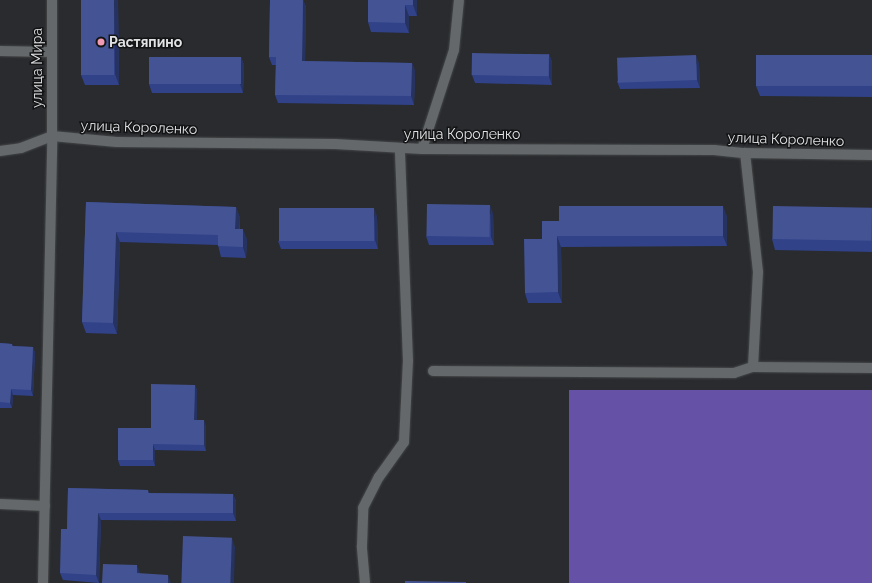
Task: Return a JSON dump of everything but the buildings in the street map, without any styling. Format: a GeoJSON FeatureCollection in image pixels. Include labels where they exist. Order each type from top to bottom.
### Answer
{"type":"FeatureCollection","features":[{"type":"Feature","properties":{"kind":"street","name":"улица Мира"},"geometry":{"type":"LineString","coordinates":[[43,583],[52,136],[52,0]]}},
{"type":"Feature","properties":{"kind":"street"},"geometry":{"type":"LineString","coordinates":[[422,148],[454,50],[458,0]]}},
{"type":"Feature","properties":{"kind":"street"},"geometry":{"type":"LineString","coordinates":[[0,51],[51,52]]}},
{"type":"Feature","properties":{"kind":"street"},"geometry":{"type":"LineString","coordinates":[[0,151],[21,148],[52,136]]}},
{"type":"Feature","properties":{"kind":"street","name":"улица Короленко"},"geometry":{"type":"LineString","coordinates":[[52,136],[117,142],[334,144],[400,148],[714,150],[745,153],[872,156]]}},
{"type":"Feature","properties":{"kind":"street"},"geometry":{"type":"LineString","coordinates":[[365,583],[362,546],[363,508],[379,477],[404,442],[408,361],[400,148]]}},
{"type":"Feature","properties":{"kind":"street"},"geometry":{"type":"LineString","coordinates":[[745,153],[758,272],[754,367]]}},
{"type":"Feature","properties":{"kind":"street"},"geometry":{"type":"LineString","coordinates":[[433,371],[734,373],[754,367],[872,368]]}},
{"type":"Feature","properties":{"kind":"street"},"geometry":{"type":"LineString","coordinates":[[0,504],[45,506]]}},
{"type":"Feature","properties":{"kind":"shaded area"},"geometry":{"type":"Polygon","coordinates":[[[569,390],[872,390],[872,583],[569,583],[569,390]]]}},
{"type":"Feature","properties":{"kind":"place","name":"Растяпино"},"geometry":{"type":"Point","coordinates":[101,42]}}]}
